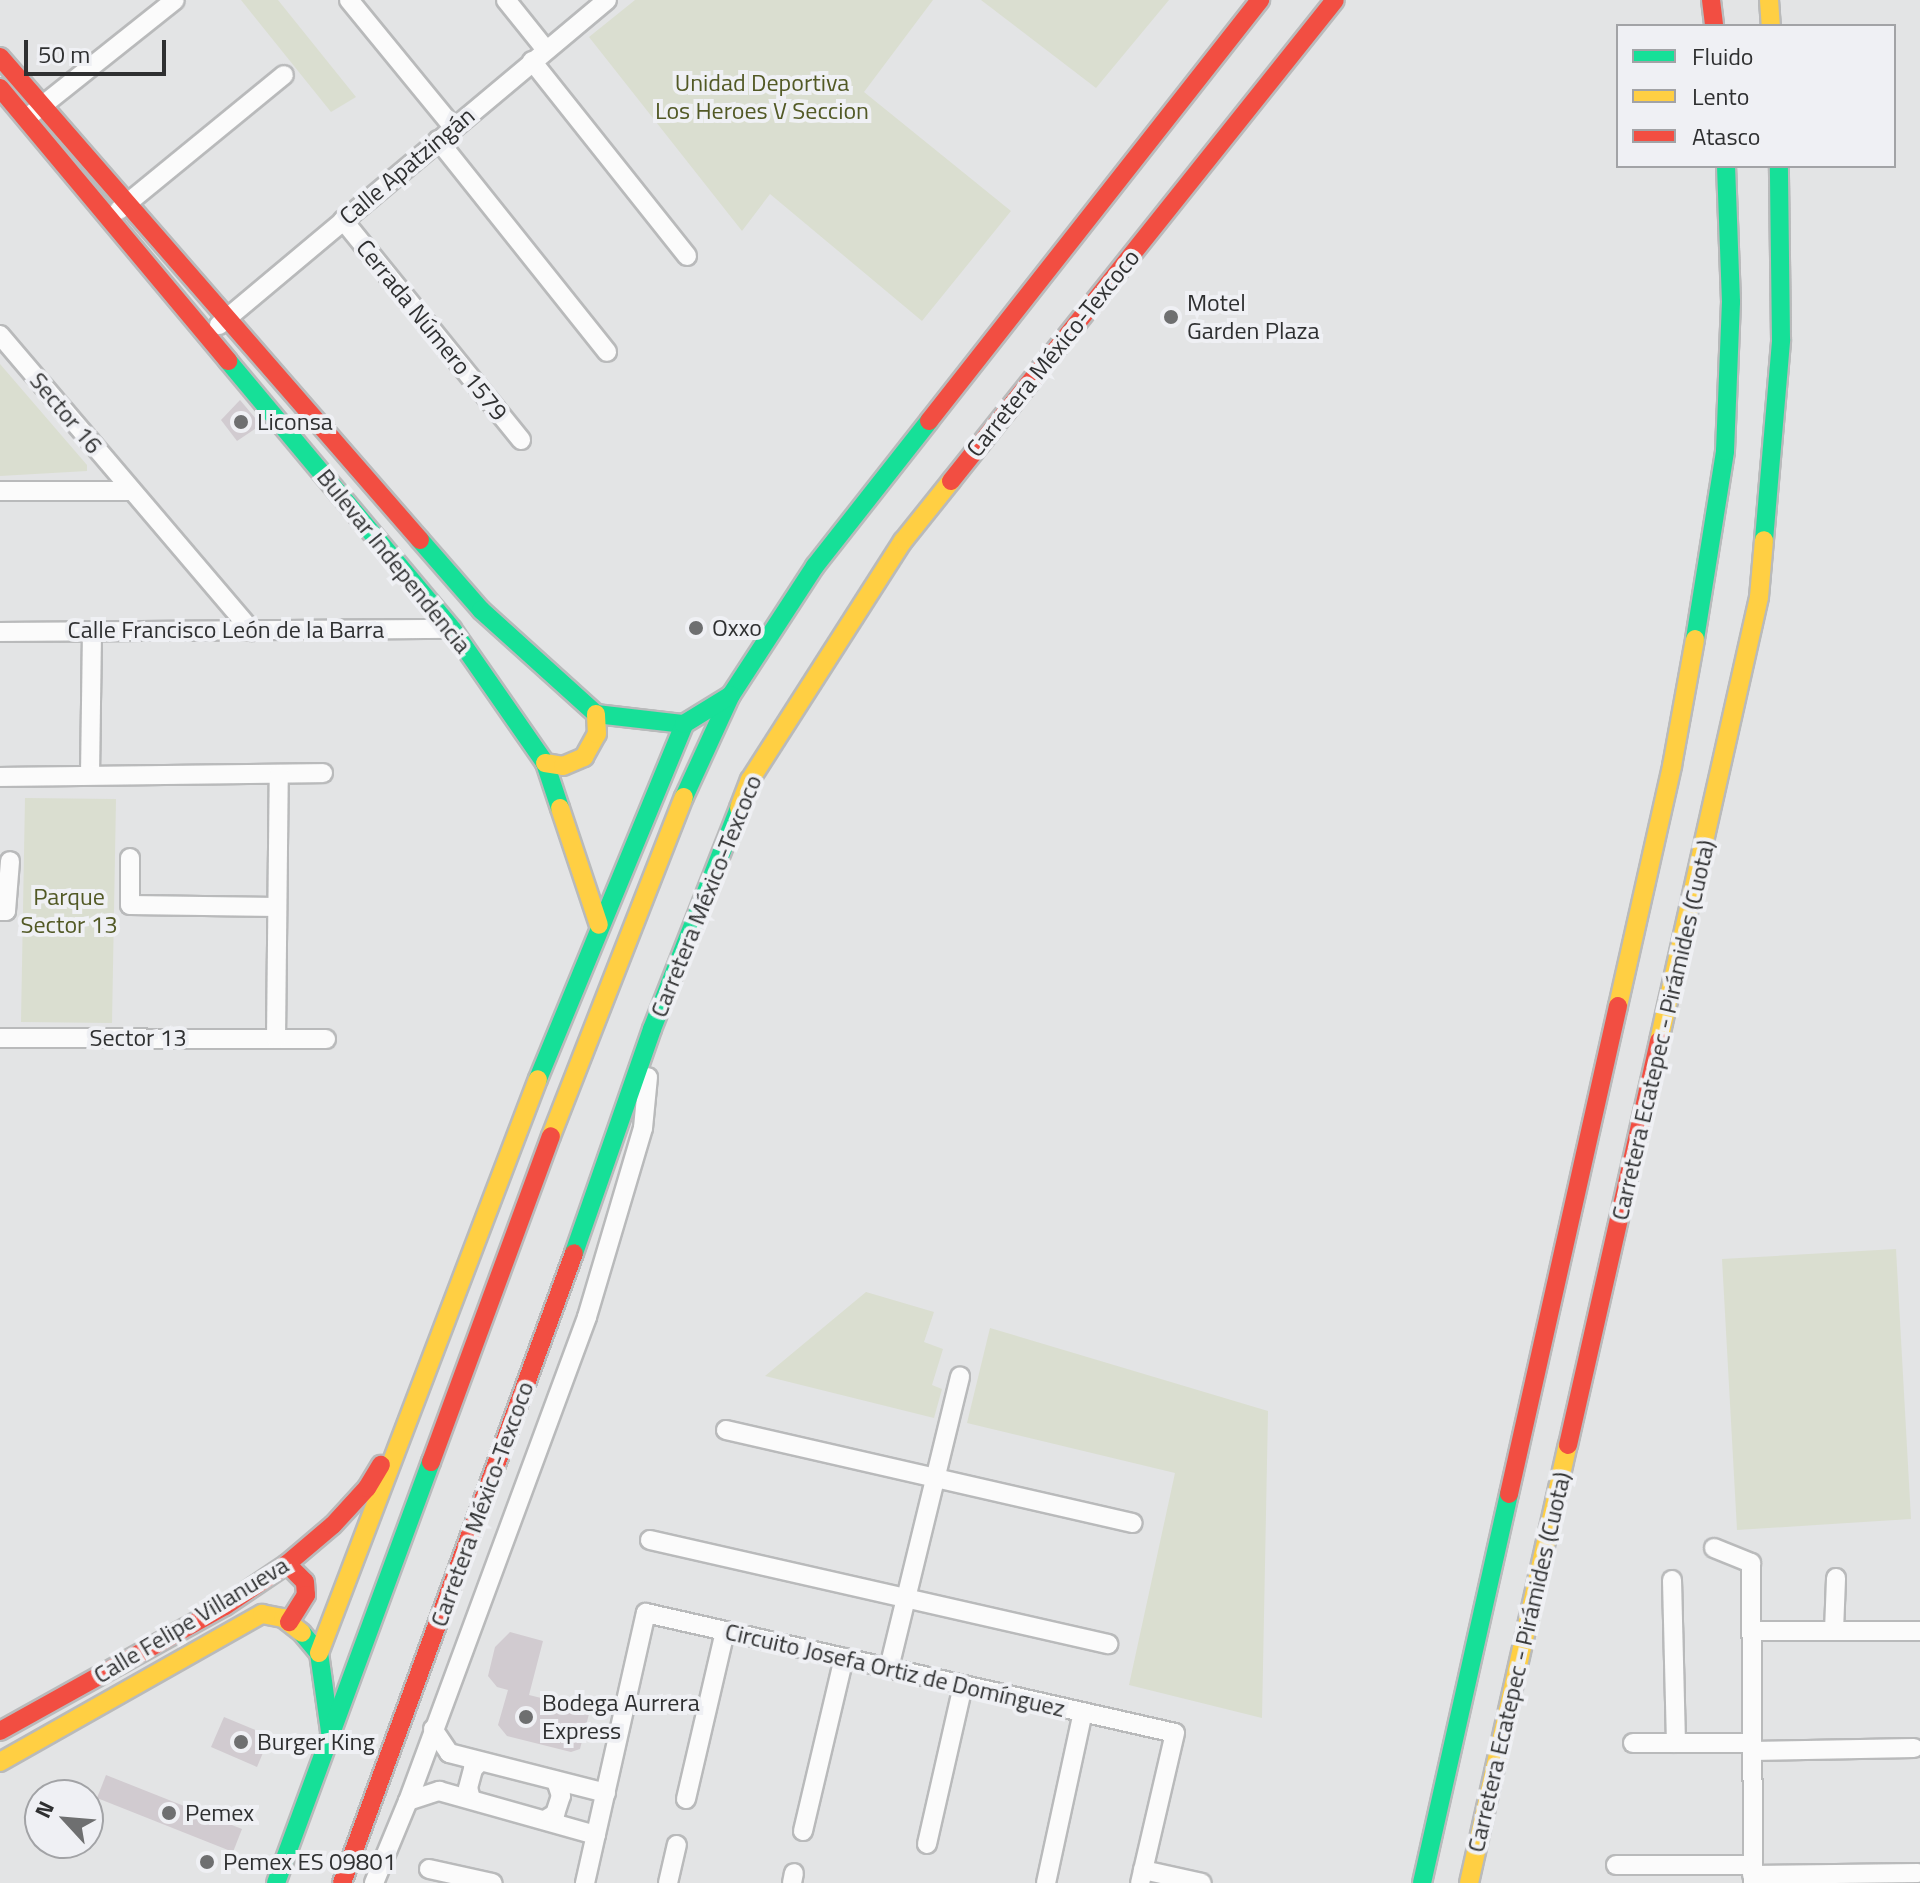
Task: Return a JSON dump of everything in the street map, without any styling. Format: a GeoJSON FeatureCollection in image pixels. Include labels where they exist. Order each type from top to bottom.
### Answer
{"type":"FeatureCollection","features":[{"type":"Feature","properties":{"kind":"main road"},"geometry":{"type":"LineString","coordinates":[[276,1883],[654,867],[731,695],[815,566],[1260,0]]}},
{"type":"Feature","properties":{"kind":"main road","name":"Carretera México-Texcoco"},"geometry":{"type":"LineString","coordinates":[[342,1883],[563,1286],[652,1029],[750,780],[903,541],[1335,0]]}},
{"type":"Feature","properties":{"kind":"main road"},"geometry":{"type":"LineString","coordinates":[[1711,0],[1714,24]]}},
{"type":"Feature","properties":{"kind":"main road"},"geometry":{"type":"LineString","coordinates":[[1769,0],[1771,24]]}},
{"type":"Feature","properties":{"kind":"main road"},"geometry":{"type":"LineString","coordinates":[[1201,74],[1227,10]]}},
{"type":"Feature","properties":{"kind":"main road","name":"Bulevar Independencia"},"geometry":{"type":"LineString","coordinates":[[0,57],[111,218],[452,629],[545,763],[599,925]]}},
{"type":"Feature","properties":{"kind":"main road","name":"Bulevar Independencia"},"geometry":{"type":"LineString","coordinates":[[0,88],[35,111],[128,203],[481,610],[596,714]]}},
{"type":"Feature","properties":{"kind":"main road","name":"Carretera Ecatepec - Pirámides (Cuota)"},"geometry":{"type":"LineString","coordinates":[[1422,1883],[1672,766],[1717,518],[1725,451],[1731,302],[1726,168]]}},
{"type":"Feature","properties":{"kind":"main road","name":"Carretera Ecatepec - Pirámides (Cuota)"},"geometry":{"type":"LineString","coordinates":[[1469,1883],[1759,597],[1781,340],[1779,168]]}},
{"type":"Feature","properties":{"kind":"main road"},"geometry":{"type":"LineString","coordinates":[[330,1731],[319,1653],[415,1407],[459,1281],[599,925],[684,724],[731,695]]}},
{"type":"Feature","properties":{"kind":"main road"},"geometry":{"type":"LineString","coordinates":[[545,763],[563,766],[584,757],[597,734],[596,714],[684,724]]}},
{"type":"Feature","properties":{"kind":"main road","name":"Calle Felipe Villanueva"},"geometry":{"type":"LineString","coordinates":[[0,1731],[225,1606],[287,1564],[333,1525],[367,1488],[415,1407]]}},
{"type":"Feature","properties":{"kind":"main road"},"geometry":{"type":"LineString","coordinates":[[287,1564],[305,1582],[306,1595],[289,1622],[319,1653]]}},
{"type":"Feature","properties":{"kind":"main road","name":"Calle Felipe Villanueva"},"geometry":{"type":"LineString","coordinates":[[0,1762],[262,1614],[289,1622]]}},
{"type":"Feature","properties":{"kind":"street"},"geometry":{"type":"LineString","coordinates":[[35,111],[175,0]]}},
{"type":"Feature","properties":{"kind":"street"},"geometry":{"type":"LineString","coordinates":[[349,0],[453,127]]}},
{"type":"Feature","properties":{"kind":"street"},"geometry":{"type":"LineString","coordinates":[[506,0],[539,56],[687,256]]}},
{"type":"Feature","properties":{"kind":"street","name":"Calle Apatzingán"},"geometry":{"type":"LineString","coordinates":[[208,334],[607,0]]}},
{"type":"Feature","properties":{"kind":"street"},"geometry":{"type":"LineString","coordinates":[[111,218],[284,75]]}},
{"type":"Feature","properties":{"kind":"street"},"geometry":{"type":"LineString","coordinates":[[438,140],[607,352]]}},
{"type":"Feature","properties":{"kind":"street","name":"Cerrada Número 1579"},"geometry":{"type":"LineString","coordinates":[[343,220],[521,440]]}},
{"type":"Feature","properties":{"kind":"street","name":"Sector 16"},"geometry":{"type":"LineString","coordinates":[[0,335],[252,631]]}},
{"type":"Feature","properties":{"kind":"street","name":"Sector 16"},"geometry":{"type":"LineString","coordinates":[[0,491],[132,491]]}},
{"type":"Feature","properties":{"kind":"street","name":"Calle Francisco León de la Barra"},"geometry":{"type":"LineString","coordinates":[[0,632],[452,629]]}},
{"type":"Feature","properties":{"kind":"street"},"geometry":{"type":"LineString","coordinates":[[90,775],[92,631]]}},
{"type":"Feature","properties":{"kind":"street"},"geometry":{"type":"LineString","coordinates":[[0,777],[323,773]]}},
{"type":"Feature","properties":{"kind":"street"},"geometry":{"type":"LineString","coordinates":[[276,1039],[279,774]]}},
{"type":"Feature","properties":{"kind":"street"},"geometry":{"type":"LineString","coordinates":[[130,858],[130,905],[277,907]]}},
{"type":"Feature","properties":{"kind":"street"},"geometry":{"type":"LineString","coordinates":[[0,911],[6,911],[10,861]]}},
{"type":"Feature","properties":{"kind":"street"},"geometry":{"type":"LineString","coordinates":[[374,1883],[408,1801],[587,1317],[643,1128],[652,1029]]}},
{"type":"Feature","properties":{"kind":"street","name":"Sector 13"},"geometry":{"type":"LineString","coordinates":[[0,1038],[326,1039]]}},
{"type":"Feature","properties":{"kind":"street"},"geometry":{"type":"LineString","coordinates":[[889,1668],[960,1377]]}},
{"type":"Feature","properties":{"kind":"street"},"geometry":{"type":"LineString","coordinates":[[726,1430],[1132,1523]]}},
{"type":"Feature","properties":{"kind":"street"},"geometry":{"type":"LineString","coordinates":[[650,1540],[1108,1644]]}},
{"type":"Feature","properties":{"kind":"street"},"geometry":{"type":"LineString","coordinates":[[1714,1548],[1751,1563],[1752,1874]]}},
{"type":"Feature","properties":{"kind":"street"},"geometry":{"type":"LineString","coordinates":[[1834,1631],[1836,1578]]}},
{"type":"Feature","properties":{"kind":"street"},"geometry":{"type":"LineString","coordinates":[[1672,1580],[1676,1743]]}},
{"type":"Feature","properties":{"kind":"street","name":"Circuito Josefa Ortiz de Domínguez"},"geometry":{"type":"LineString","coordinates":[[585,1883],[646,1613],[1175,1733],[1141,1876]]}},
{"type":"Feature","properties":{"kind":"street"},"geometry":{"type":"LineString","coordinates":[[686,1799],[725,1631]]}},
{"type":"Feature","properties":{"kind":"street"},"geometry":{"type":"LineString","coordinates":[[1751,1631],[1920,1631]]}},
{"type":"Feature","properties":{"kind":"street"},"geometry":{"type":"LineString","coordinates":[[803,1831],[844,1658]]}},
{"type":"Feature","properties":{"kind":"street"},"geometry":{"type":"LineString","coordinates":[[927,1844],[963,1685]]}},
{"type":"Feature","properties":{"kind":"street"},"geometry":{"type":"LineString","coordinates":[[1046,1883],[1083,1712]]}},
{"type":"Feature","properties":{"kind":"street"},"geometry":{"type":"LineString","coordinates":[[433,1729],[449,1753],[606,1793]]}},
{"type":"Feature","properties":{"kind":"street"},"geometry":{"type":"LineString","coordinates":[[1633,1743],[1914,1748]]}},
{"type":"Feature","properties":{"kind":"street"},"geometry":{"type":"LineString","coordinates":[[471,1799],[468,1788],[473,1769],[479,1763]]}},
{"type":"Feature","properties":{"kind":"street"},"geometry":{"type":"LineString","coordinates":[[545,1820],[555,1814],[561,1796],[556,1781]]}},
{"type":"Feature","properties":{"kind":"street"},"geometry":{"type":"LineString","coordinates":[[408,1801],[439,1791],[596,1835]]}},
{"type":"Feature","properties":{"kind":"street"},"geometry":{"type":"LineString","coordinates":[[668,1883],[677,1845]]}},
{"type":"Feature","properties":{"kind":"street"},"geometry":{"type":"LineString","coordinates":[[1616,1865],[1752,1874],[1918,1873]]}},
{"type":"Feature","properties":{"kind":"street"},"geometry":{"type":"LineString","coordinates":[[429,1869],[492,1883]]}},
{"type":"Feature","properties":{"kind":"street"},"geometry":{"type":"LineString","coordinates":[[1141,1876],[1202,1883]]}},
{"type":"Feature","properties":{"kind":"green space"},"geometry":{"type":"Polygon","coordinates":[[[241,0],[278,0],[356,97],[331,112],[241,0]]]}},
{"type":"Feature","properties":{"kind":"green space","name":"Unidad Deportiva Los Heroes V Seccion"},"geometry":{"type":"Polygon","coordinates":[[[635,0],[933,0],[864,92],[1011,211],[922,321],[770,194],[742,231],[589,37],[635,0]]]}},
{"type":"Feature","properties":{"kind":"green space"},"geometry":{"type":"Polygon","coordinates":[[[981,0],[1169,0],[1096,88],[981,0]]]}},
{"type":"Feature","properties":{"kind":"green space"},"geometry":{"type":"Polygon","coordinates":[[[0,364],[87,465],[87,471],[0,476],[0,364]]]}},
{"type":"Feature","properties":{"kind":"green space","name":"Parque Sector 13"},"geometry":{"type":"Polygon","coordinates":[[[25,798],[116,799],[112,1023],[21,1022],[25,798]]]}},
{"type":"Feature","properties":{"kind":"green space"},"geometry":{"type":"Polygon","coordinates":[[[1896,1249],[1911,1519],[1737,1530],[1722,1259],[1896,1249]]]}},
{"type":"Feature","properties":{"kind":"green space"},"geometry":{"type":"Polygon","coordinates":[[[866,1292],[934,1312],[924,1342],[943,1349],[932,1385],[942,1389],[934,1418],[765,1376],[866,1292]]]}},
{"type":"Feature","properties":{"kind":"green space"},"geometry":{"type":"Polygon","coordinates":[[[990,1328],[1268,1411],[1262,1718],[1129,1685],[1175,1473],[967,1423],[990,1328]]]}},
{"type":"Feature","properties":{"kind":"building","name":"Liconsa"},"geometry":{"type":"Polygon","coordinates":[[[240,400],[261,425],[237,441],[221,420],[240,400]]]}},
{"type":"Feature","properties":{"kind":"building"},"geometry":{"type":"Polygon","coordinates":[[[510,1632],[543,1641],[529,1695],[590,1710],[580,1749],[571,1752],[507,1736],[498,1725],[508,1690],[497,1687],[488,1676],[495,1647],[510,1632]]]}},
{"type":"Feature","properties":{"kind":"building","name":"Burger King"},"geometry":{"type":"Polygon","coordinates":[[[224,1717],[270,1736],[257,1767],[211,1747],[224,1717]]]}},
{"type":"Feature","properties":{"kind":"building","name":"Pemex"},"geometry":{"type":"Polygon","coordinates":[[[106,1775],[242,1829],[233,1852],[104,1801],[106,1775]]]}},
{"type":"Feature","properties":{"kind":"traffic: fast"},"geometry":{"type":"LineString","coordinates":[[1695,639],[1725,451],[1731,302],[1726,168]]}},
{"type":"Feature","properties":{"kind":"traffic: fast"},"geometry":{"type":"LineString","coordinates":[[1764,540],[1781,340],[1779,168]]}},
{"type":"Feature","properties":{"kind":"traffic: fast"},"geometry":{"type":"LineString","coordinates":[[228,361],[452,629],[545,763],[560,808]]}},
{"type":"Feature","properties":{"kind":"traffic: fast"},"geometry":{"type":"LineString","coordinates":[[684,797],[731,695],[815,566],[929,421]]}},
{"type":"Feature","properties":{"kind":"traffic: fast"},"geometry":{"type":"LineString","coordinates":[[420,540],[481,610],[596,714],[684,724]]}},
{"type":"Feature","properties":{"kind":"traffic: fast"},"geometry":{"type":"LineString","coordinates":[[538,1079],[684,724],[731,695]]}},
{"type":"Feature","properties":{"kind":"traffic: fast"},"geometry":{"type":"LineString","coordinates":[[574,1253],[652,1029],[739,808]]}},
{"type":"Feature","properties":{"kind":"traffic: fast"},"geometry":{"type":"LineString","coordinates":[[276,1883],[431,1462]]}},
{"type":"Feature","properties":{"kind":"traffic: fast"},"geometry":{"type":"LineString","coordinates":[[1422,1883],[1509,1494]]}},
{"type":"Feature","properties":{"kind":"traffic: fast"},"geometry":{"type":"LineString","coordinates":[[302,1633],[319,1653],[330,1731]]}},
{"type":"Feature","properties":{"kind":"traffic: slow"},"geometry":{"type":"LineString","coordinates":[[1769,0],[1771,24]]}},
{"type":"Feature","properties":{"kind":"traffic: slow"},"geometry":{"type":"LineString","coordinates":[[739,808],[750,780],[903,541],[951,481]]}},
{"type":"Feature","properties":{"kind":"traffic: slow"},"geometry":{"type":"LineString","coordinates":[[1659,1041],[1759,597],[1764,540]]}},
{"type":"Feature","properties":{"kind":"traffic: slow"},"geometry":{"type":"LineString","coordinates":[[1618,1006],[1672,766],[1695,639]]}},
{"type":"Feature","properties":{"kind":"traffic: slow"},"geometry":{"type":"LineString","coordinates":[[545,763],[563,766],[584,757],[597,734],[596,714]]}},
{"type":"Feature","properties":{"kind":"traffic: slow"},"geometry":{"type":"LineString","coordinates":[[551,1136],[684,797]]}},
{"type":"Feature","properties":{"kind":"traffic: slow"},"geometry":{"type":"LineString","coordinates":[[560,808],[599,925]]}},
{"type":"Feature","properties":{"kind":"traffic: slow"},"geometry":{"type":"LineString","coordinates":[[319,1653],[538,1079]]}},
{"type":"Feature","properties":{"kind":"traffic: slow"},"geometry":{"type":"LineString","coordinates":[[1469,1883],[1568,1445]]}},
{"type":"Feature","properties":{"kind":"traffic: slow"},"geometry":{"type":"LineString","coordinates":[[0,1762],[262,1614],[283,1618],[302,1633]]}},
{"type":"Feature","properties":{"kind":"traffic: jam"},"geometry":{"type":"LineString","coordinates":[[929,421],[1260,0]]}},
{"type":"Feature","properties":{"kind":"traffic: jam"},"geometry":{"type":"LineString","coordinates":[[951,481],[1335,0]]}},
{"type":"Feature","properties":{"kind":"traffic: jam"},"geometry":{"type":"LineString","coordinates":[[1711,0],[1714,24]]}},
{"type":"Feature","properties":{"kind":"traffic: jam"},"geometry":{"type":"LineString","coordinates":[[0,57],[420,540]]}},
{"type":"Feature","properties":{"kind":"traffic: jam"},"geometry":{"type":"LineString","coordinates":[[0,88],[228,361]]}},
{"type":"Feature","properties":{"kind":"traffic: jam"},"geometry":{"type":"LineString","coordinates":[[1509,1494],[1618,1006]]}},
{"type":"Feature","properties":{"kind":"traffic: jam"},"geometry":{"type":"LineString","coordinates":[[1568,1445],[1659,1041]]}},
{"type":"Feature","properties":{"kind":"traffic: jam"},"geometry":{"type":"LineString","coordinates":[[431,1462],[551,1136]]}},
{"type":"Feature","properties":{"kind":"traffic: jam"},"geometry":{"type":"LineString","coordinates":[[342,1883],[574,1253]]}},
{"type":"Feature","properties":{"kind":"traffic: jam"},"geometry":{"type":"LineString","coordinates":[[0,1731],[225,1606],[287,1564],[333,1525],[367,1488],[381,1465]]}},
{"type":"Feature","properties":{"kind":"traffic: jam"},"geometry":{"type":"LineString","coordinates":[[287,1564],[305,1582],[306,1595],[289,1622]]}},
{"type":"Feature","properties":{"kind":"place","name":"Motel Garden Plaza"},"geometry":{"type":"Point","coordinates":[1171,317]}},
{"type":"Feature","properties":{"kind":"place","name":"Liconsa"},"geometry":{"type":"Point","coordinates":[241,422]}},
{"type":"Feature","properties":{"kind":"place","name":"Oxxo"},"geometry":{"type":"Point","coordinates":[696,628]}},
{"type":"Feature","properties":{"kind":"place","name":"Bodega Aurrera Express"},"geometry":{"type":"Point","coordinates":[526,1717]}},
{"type":"Feature","properties":{"kind":"place","name":"Burger King"},"geometry":{"type":"Point","coordinates":[241,1742]}},
{"type":"Feature","properties":{"kind":"place","name":"Pemex"},"geometry":{"type":"Point","coordinates":[169,1813]}},
{"type":"Feature","properties":{"kind":"place","name":"Pemex ES 09801"},"geometry":{"type":"Point","coordinates":[207,1862]}}]}
